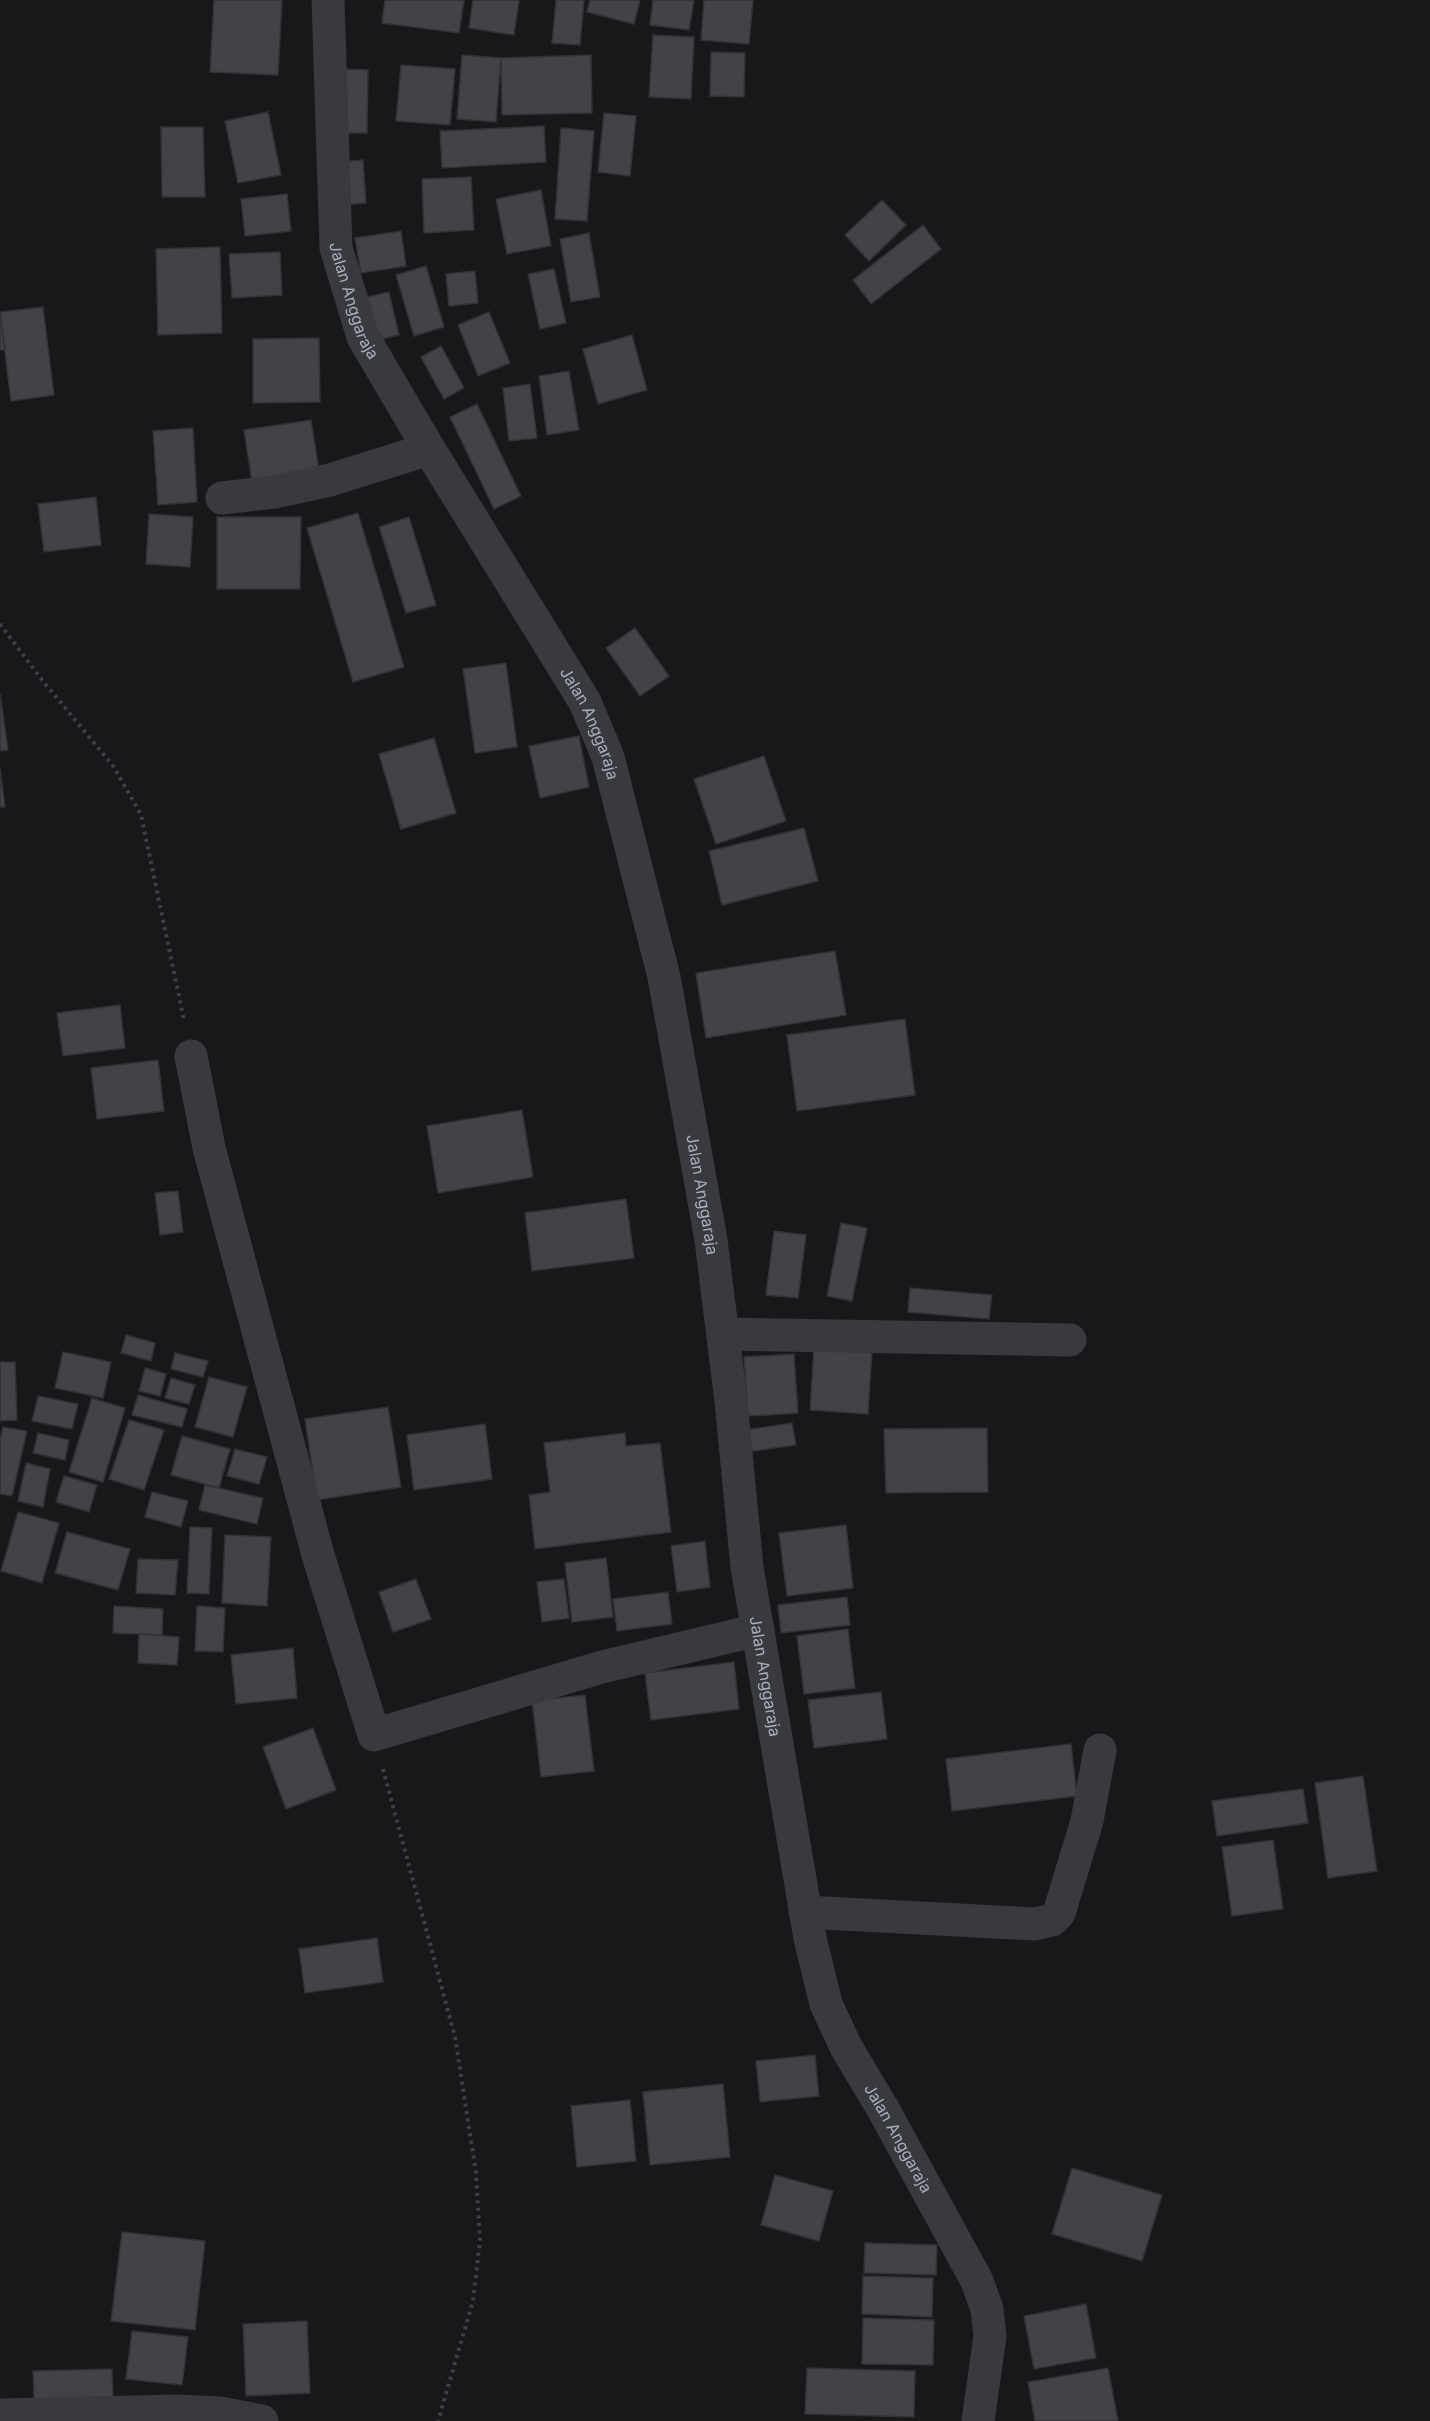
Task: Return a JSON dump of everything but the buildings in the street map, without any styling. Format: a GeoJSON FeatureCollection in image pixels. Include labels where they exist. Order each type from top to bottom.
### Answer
{"type":"FeatureCollection","features":[{"type":"Feature","properties":{"kind":"street","name":"Jalan Anggaraja"},"geometry":{"type":"LineString","coordinates":[[328,0],[336,248],[363,337],[585,702],[608,757],[664,977],[711,1240],[747,1567],[805,1912],[826,2004],[841,2036],[977,2281],[987,2309],[990,2336],[978,2421]]}},
{"type":"Feature","properties":{"kind":"street"},"geometry":{"type":"LineString","coordinates":[[222,498],[274,492],[330,480],[429,448]]}},
{"type":"Feature","properties":{"kind":"street"},"geometry":{"type":"LineString","coordinates":[[191,1056],[209,1148],[312,1532],[374,1735],[602,1667],[758,1630]]}},
{"type":"Feature","properties":{"kind":"street"},"geometry":{"type":"LineString","coordinates":[[723,1334],[1070,1340]]}},
{"type":"Feature","properties":{"kind":"street"},"geometry":{"type":"LineString","coordinates":[[805,1912],[1035,1924],[1052,1920],[1059,1913],[1087,1821],[1100,1750]]}},
{"type":"Feature","properties":{"kind":"street"},"geometry":{"type":"LineString","coordinates":[[0,2415],[177,2411],[220,2413],[262,2421]]}},
{"type":"Feature","properties":{"kind":"path"},"geometry":{"type":"LineString","coordinates":[[0,624],[42,680],[114,767],[141,814],[191,1056]]}},
{"type":"Feature","properties":{"kind":"path"},"geometry":{"type":"LineString","coordinates":[[374,1735],[456,2037],[476,2173],[480,2240],[473,2301],[438,2421]]}}]}
